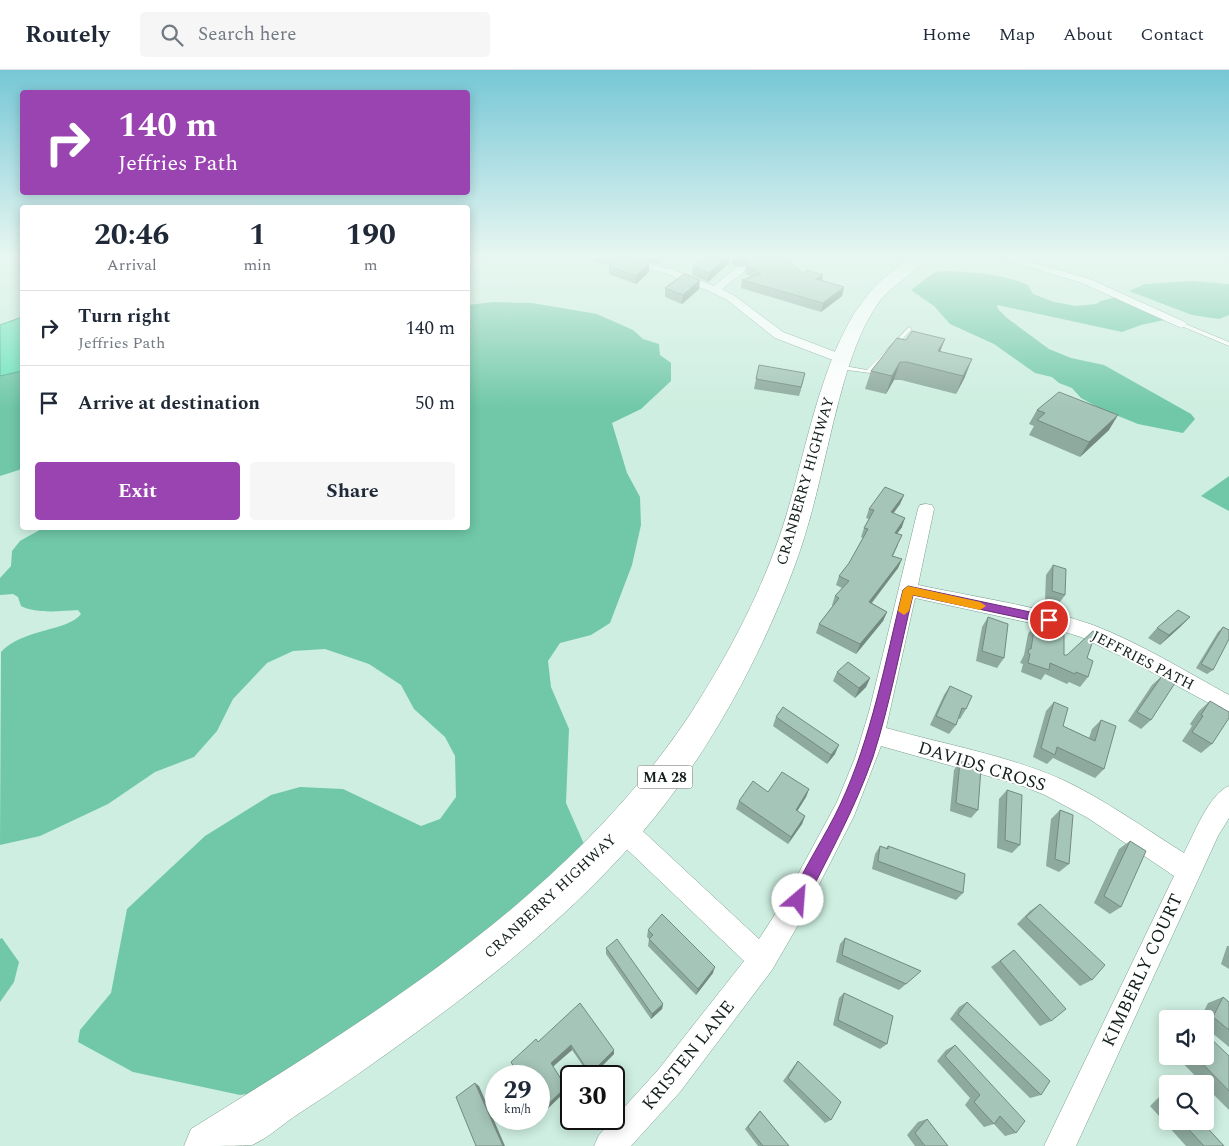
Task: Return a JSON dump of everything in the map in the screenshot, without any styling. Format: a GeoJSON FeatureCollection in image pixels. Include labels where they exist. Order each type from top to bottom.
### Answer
{"type":"FeatureCollection","features":[{"type":"Feature","properties":{"kind":"main road","name":"CRANBERRY HIGHWAY"},"geometry":{"type":"LineString","coordinates":[[208,1146],[348,1055],[460,976],[534,915],[623,829],[646,802],[687,743],[728,678],[758,621],[783,561],[798,518],[828,400],[843,357],[867,308]]}},
{"type":"Feature","properties":{"kind":"street"},"geometry":{"type":"LineString","coordinates":[[744,308],[779,335],[843,357]]}},
{"type":"Feature","properties":{"kind":"street"},"geometry":{"type":"LineString","coordinates":[[1146,308],[1181,324]]}},
{"type":"Feature","properties":{"kind":"street","name":"KRISTEN LANE"},"geometry":{"type":"LineString","coordinates":[[610,1146],[669,1081],[762,960],[792,912],[846,808],[873,734],[926,509]]}},
{"type":"Feature","properties":{"kind":"street","name":"JEFFRIES PATH"},"geometry":{"type":"LineString","coordinates":[[908,590],[1049,620],[1087,631],[1142,657],[1229,705]]}},
{"type":"Feature","properties":{"kind":"street","name":"DAVIDS CROSS"},"geometry":{"type":"LineString","coordinates":[[873,734],[1020,775],[1053,787],[1096,810],[1189,871]]}},
{"type":"Feature","properties":{"kind":"street","name":"KIMBERLY COURT"},"geometry":{"type":"LineString","coordinates":[[1060,1146],[1209,828],[1229,797]]}},
{"type":"Feature","properties":{"kind":"street"},"geometry":{"type":"LineString","coordinates":[[623,829],[762,960]]}},
{"type":"Feature","properties":{"kind":"lane"},"geometry":{"type":"LineString","coordinates":[[1181,324],[1229,344]]}},
{"type":"Feature","properties":{"kind":"lane"},"geometry":{"type":"LineString","coordinates":[[843,357],[868,372],[909,329]]}},
{"type":"Feature","properties":{"kind":"shaded area"},"geometry":{"type":"Polygon","coordinates":[[[470,308],[563,308],[597,314],[633,330],[643,339],[659,344],[660,355],[671,363],[671,381],[641,409],[612,423],[627,473],[640,497],[641,525],[632,565],[610,623],[591,635],[560,643],[548,661],[551,687],[569,729],[566,803],[584,844],[578,872],[284,1088],[240,1095],[133,1072],[78,1042],[80,1030],[111,993],[127,909],[205,836],[271,795],[300,787],[343,789],[421,826],[440,819],[456,797],[455,756],[445,737],[414,709],[401,685],[369,664],[325,649],[293,651],[267,663],[233,699],[217,731],[194,757],[155,772],[108,804],[40,836],[0,845],[1,652],[10,644],[20,639],[66,624],[75,620],[81,614],[78,610],[49,611],[27,609],[21,606],[18,597],[13,594],[0,595],[0,578],[11,566],[12,551],[20,541],[39,530],[470,530],[470,308]]]}},
{"type":"Feature","properties":{"kind":"shaded area"},"geometry":{"type":"Polygon","coordinates":[[[936,308],[998,308],[1007,318],[1049,349],[1071,358],[1104,365],[1191,414],[1195,419],[1183,433],[1138,424],[1101,409],[1081,398],[1072,388],[1059,383],[1052,377],[1035,373],[994,344],[950,324],[936,308]]]}},
{"type":"Feature","properties":{"kind":"shaded area"},"geometry":{"type":"Polygon","coordinates":[[[1012,308],[1146,308],[1169,319],[1141,325],[1122,332],[1012,308]]]}},
{"type":"Feature","properties":{"kind":"shaded area"},"geometry":{"type":"Polygon","coordinates":[[[1174,308],[1229,308],[1229,315],[1219,319],[1192,315],[1174,308]]]}},
{"type":"Feature","properties":{"kind":"shaded area"},"geometry":{"type":"Polygon","coordinates":[[[20,318],[20,371],[0,376],[0,325],[20,318]]]}},
{"type":"Feature","properties":{"kind":"shaded area"},"geometry":{"type":"Polygon","coordinates":[[[20,371],[20,470],[0,476],[0,376],[20,371]]]}},
{"type":"Feature","properties":{"kind":"shaded area"},"geometry":{"type":"Polygon","coordinates":[[[1229,476],[1229,511],[1201,496],[1229,476]]]}},
{"type":"Feature","properties":{"kind":"shaded area"},"geometry":{"type":"Polygon","coordinates":[[[2,938],[19,962],[14,982],[0,1002],[0,939],[2,938]]]}},
{"type":"Feature","properties":{"kind":"building"},"geometry":{"type":"Polygon","coordinates":[[[912,331],[945,339],[938,351],[972,359],[963,376],[907,362],[900,362],[892,376],[871,371],[897,338],[906,340],[912,331]]]}},
{"type":"Feature","properties":{"kind":"building"},"geometry":{"type":"Polygon","coordinates":[[[759,365],[805,373],[801,387],[756,379],[759,365]]]}},
{"type":"Feature","properties":{"kind":"building"},"geometry":{"type":"Polygon","coordinates":[[[1059,392],[1118,415],[1089,442],[1037,420],[1045,413],[1037,410],[1059,392]]]}},
{"type":"Feature","properties":{"kind":"building"},"geometry":{"type":"Polygon","coordinates":[[[885,487],[904,495],[891,512],[905,518],[895,533],[902,535],[892,556],[902,559],[869,602],[887,612],[860,644],[819,624],[839,598],[835,596],[849,581],[839,576],[849,563],[868,529],[864,528],[874,510],[869,509],[885,487]]]}},
{"type":"Feature","properties":{"kind":"building"},"geometry":{"type":"Polygon","coordinates":[[[1053,565],[1066,569],[1065,595],[1052,591],[1053,565]]]}},
{"type":"Feature","properties":{"kind":"building"},"geometry":{"type":"Polygon","coordinates":[[[1178,610],[1190,617],[1169,635],[1157,628],[1178,610]]]}},
{"type":"Feature","properties":{"kind":"building"},"geometry":{"type":"Polygon","coordinates":[[[988,617],[1008,624],[1004,658],[982,651],[988,617]]]}},
{"type":"Feature","properties":{"kind":"building"},"geometry":{"type":"Polygon","coordinates":[[[1035,624],[1064,634],[1064,655],[1067,655],[1093,631],[1096,632],[1087,658],[1093,661],[1088,677],[1076,672],[1075,674],[1050,663],[1049,670],[1028,663],[1030,654],[1028,653],[1029,649],[1031,649],[1035,624]]]}},
{"type":"Feature","properties":{"kind":"building"},"geometry":{"type":"Polygon","coordinates":[[[1223,627],[1229,630],[1229,639],[1213,670],[1201,664],[1223,627]]]}},
{"type":"Feature","properties":{"kind":"building"},"geometry":{"type":"Polygon","coordinates":[[[848,662],[870,678],[859,688],[837,672],[848,662]]]}},
{"type":"Feature","properties":{"kind":"building"},"geometry":{"type":"Polygon","coordinates":[[[1162,676],[1175,683],[1151,720],[1137,712],[1162,676]]]}},
{"type":"Feature","properties":{"kind":"building"},"geometry":{"type":"Polygon","coordinates":[[[950,686],[972,696],[966,709],[962,708],[956,725],[936,716],[950,686]]]}},
{"type":"Feature","properties":{"kind":"building"},"geometry":{"type":"Polygon","coordinates":[[[1210,701],[1229,712],[1229,718],[1212,744],[1192,732],[1210,701]]]}},
{"type":"Feature","properties":{"kind":"building"},"geometry":{"type":"Polygon","coordinates":[[[1054,702],[1068,708],[1063,726],[1095,741],[1101,720],[1116,726],[1104,769],[1057,747],[1055,755],[1041,748],[1054,702]]]}},
{"type":"Feature","properties":{"kind":"building"},"geometry":{"type":"Polygon","coordinates":[[[783,707],[839,745],[831,755],[776,717],[783,707]]]}},
{"type":"Feature","properties":{"kind":"building"},"geometry":{"type":"Polygon","coordinates":[[[960,761],[981,768],[978,810],[956,803],[960,761]]]}},
{"type":"Feature","properties":{"kind":"building"},"geometry":{"type":"Polygon","coordinates":[[[782,772],[809,789],[796,810],[805,816],[791,837],[739,801],[753,781],[768,792],[782,772]]]}},
{"type":"Feature","properties":{"kind":"building"},"geometry":{"type":"Polygon","coordinates":[[[1007,790],[1022,795],[1020,845],[1005,840],[1007,790]]]}},
{"type":"Feature","properties":{"kind":"building"},"geometry":{"type":"Polygon","coordinates":[[[1060,810],[1073,815],[1069,864],[1055,859],[1060,810]]]}},
{"type":"Feature","properties":{"kind":"building"},"geometry":{"type":"Polygon","coordinates":[[[1130,841],[1146,851],[1121,907],[1104,896],[1130,841]]]}},
{"type":"Feature","properties":{"kind":"building"},"geometry":{"type":"Polygon","coordinates":[[[880,846],[888,849],[888,846],[965,874],[963,893],[878,861],[880,846]]]}},
{"type":"Feature","properties":{"kind":"building"},"geometry":{"type":"Polygon","coordinates":[[[1040,904],[1105,965],[1092,980],[1026,917],[1040,904]]]}},
{"type":"Feature","properties":{"kind":"building"},"geometry":{"type":"Polygon","coordinates":[[[662,914],[715,967],[698,989],[649,939],[653,935],[648,930],[662,914]]]}},
{"type":"Feature","properties":{"kind":"building"},"geometry":{"type":"Polygon","coordinates":[[[845,938],[921,971],[906,984],[842,955],[845,938]]]}},
{"type":"Feature","properties":{"kind":"building"},"geometry":{"type":"Polygon","coordinates":[[[617,939],[663,1004],[652,1014],[606,948],[617,939]]]}},
{"type":"Feature","properties":{"kind":"building"},"geometry":{"type":"Polygon","coordinates":[[[1014,950],[1066,1009],[1051,1021],[1000,961],[1014,950]]]}},
{"type":"Feature","properties":{"kind":"building"},"geometry":{"type":"Polygon","coordinates":[[[844,993],[893,1016],[887,1044],[838,1020],[844,993]]]}},
{"type":"Feature","properties":{"kind":"building"},"geometry":{"type":"Polygon","coordinates":[[[1223,997],[1229,1002],[1229,1030],[1214,1018],[1223,997]]]}},
{"type":"Feature","properties":{"kind":"building"},"geometry":{"type":"Polygon","coordinates":[[[967,1002],[1050,1081],[1041,1095],[958,1014],[967,1002]]]}},
{"type":"Feature","properties":{"kind":"building"},"geometry":{"type":"Polygon","coordinates":[[[580,1003],[614,1050],[599,1065],[584,1065],[571,1045],[551,1063],[560,1077],[560,1093],[550,1102],[550,1065],[513,1065],[511,1062],[536,1039],[538,1042],[580,1003]]]}},
{"type":"Feature","properties":{"kind":"building"},"geometry":{"type":"Polygon","coordinates":[[[1214,1042],[1229,1056],[1229,1091],[1204,1065],[1214,1065],[1214,1042]]]}},
{"type":"Feature","properties":{"kind":"building"},"geometry":{"type":"Polygon","coordinates":[[[955,1045],[1025,1121],[1016,1133],[1000,1116],[994,1124],[974,1102],[980,1095],[945,1056],[955,1045]]]}},
{"type":"Feature","properties":{"kind":"building"},"geometry":{"type":"Polygon","coordinates":[[[798,1061],[841,1102],[831,1120],[788,1078],[798,1061]]]}},
{"type":"Feature","properties":{"kind":"building"},"geometry":{"type":"Polygon","coordinates":[[[475,1083],[485,1106],[485,1130],[496,1130],[503,1146],[476,1146],[456,1097],[475,1083]]]}},
{"type":"Feature","properties":{"kind":"building"},"geometry":{"type":"Polygon","coordinates":[[[760,1111],[789,1146],[763,1146],[748,1127],[760,1111]]]}},
{"type":"Feature","properties":{"kind":"building"},"geometry":{"type":"Polygon","coordinates":[[[927,1119],[948,1146],[925,1146],[915,1133],[927,1119]]]}},
{"type":"Feature","properties":{"kind":"building"},"geometry":{"type":"Polygon","coordinates":[[[1189,1130],[1209,1130],[1224,1146],[1204,1146],[1189,1130]]]}},
{"type":"Feature","properties":{"kind":"slow traffic"},"geometry":{"type":"LineString","coordinates":[[904,611],[908,590],[980,606]]}},
{"type":"Feature","properties":{"kind":"route"},"geometry":{"type":"LineString","coordinates":[[798,900],[846,808],[866,758],[880,712],[908,590],[1049,620]]}}]}
